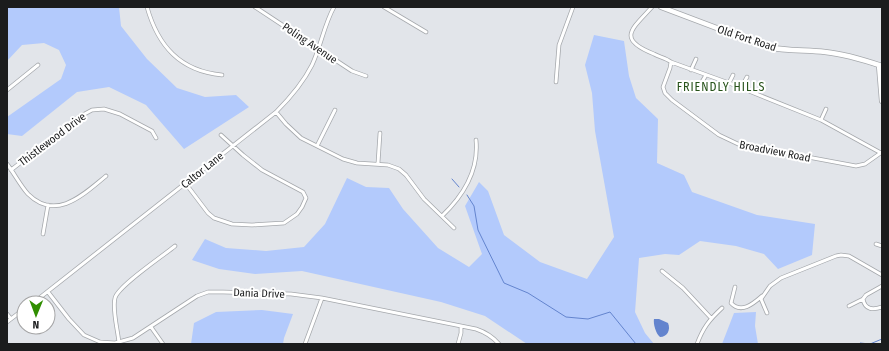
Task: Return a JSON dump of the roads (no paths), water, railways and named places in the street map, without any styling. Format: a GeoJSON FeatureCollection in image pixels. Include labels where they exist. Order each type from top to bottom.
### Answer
{"type":"FeatureCollection","features":[{"type":"Feature","properties":{"kind":"main road","name":"Old Fort Road"},"geometry":{"type":"LineString","coordinates":[[662,7],[767,47],[782,50],[826,52],[867,61],[880,66]]}},
{"type":"Feature","properties":{"kind":"main road"},"geometry":{"type":"LineString","coordinates":[[880,66],[882,101]]}},
{"type":"Feature","properties":{"kind":"street"},"geometry":{"type":"LineString","coordinates":[[147,7],[151,19],[167,49],[194,69],[222,75]]}},
{"type":"Feature","properties":{"kind":"street","name":"Poling Avenue"},"geometry":{"type":"LineString","coordinates":[[255,7],[352,71],[366,76]]}},
{"type":"Feature","properties":{"kind":"street","name":"Caltor Lane"},"geometry":{"type":"LineString","coordinates":[[44,295],[276,112],[291,97],[312,65],[334,7]]}},
{"type":"Feature","properties":{"kind":"street"},"geometry":{"type":"LineString","coordinates":[[384,7],[426,32]]}},
{"type":"Feature","properties":{"kind":"street"},"geometry":{"type":"LineString","coordinates":[[556,82],[559,45],[574,7]]}},
{"type":"Feature","properties":{"kind":"street","name":"Broadview Road"},"geometry":{"type":"LineString","coordinates":[[652,7],[632,29],[630,37],[635,44],[641,48],[691,70],[729,83],[821,120],[881,152],[865,164],[856,166],[729,141],[672,100],[665,93],[663,87],[671,62]]}},
{"type":"Feature","properties":{"kind":"street"},"geometry":{"type":"LineString","coordinates":[[691,70],[696,59]]}},
{"type":"Feature","properties":{"kind":"street"},"geometry":{"type":"LineString","coordinates":[[7,90],[38,65]]}},
{"type":"Feature","properties":{"kind":"street"},"geometry":{"type":"LineString","coordinates":[[729,83],[733,74]]}},
{"type":"Feature","properties":{"kind":"street"},"geometry":{"type":"LineString","coordinates":[[698,87],[706,75]]}},
{"type":"Feature","properties":{"kind":"street"},"geometry":{"type":"LineString","coordinates":[[741,88],[747,77]]}},
{"type":"Feature","properties":{"kind":"street","name":"Thistlewood Drive"},"geometry":{"type":"LineString","coordinates":[[12,170],[79,117],[92,110],[104,109],[120,114],[152,131],[156,138]]}},
{"type":"Feature","properties":{"kind":"street"},"geometry":{"type":"LineString","coordinates":[[317,146],[335,110]]}},
{"type":"Feature","properties":{"kind":"street"},"geometry":{"type":"LineString","coordinates":[[821,120],[826,110]]}},
{"type":"Feature","properties":{"kind":"street"},"geometry":{"type":"LineString","coordinates":[[276,112],[296,134],[351,163],[378,164],[394,167],[402,171],[424,199],[454,228]]}},
{"type":"Feature","properties":{"kind":"street"},"geometry":{"type":"LineString","coordinates":[[378,164],[380,133]]}},
{"type":"Feature","properties":{"kind":"street"},"geometry":{"type":"LineString","coordinates":[[186,184],[208,213],[224,222],[243,225],[284,223],[297,214],[304,202],[305,194],[262,170],[221,135]]}},
{"type":"Feature","properties":{"kind":"street"},"geometry":{"type":"LineString","coordinates":[[442,216],[458,200],[469,180],[475,162],[476,140]]}},
{"type":"Feature","properties":{"kind":"street"},"geometry":{"type":"LineString","coordinates":[[7,164],[30,195],[39,202],[48,205],[63,205],[71,203],[106,176]]}},
{"type":"Feature","properties":{"kind":"street"},"geometry":{"type":"LineString","coordinates":[[43,234],[48,205]]}},
{"type":"Feature","properties":{"kind":"street"},"geometry":{"type":"LineString","coordinates":[[876,244],[882,246]]}},
{"type":"Feature","properties":{"kind":"street"},"geometry":{"type":"LineString","coordinates":[[119,343],[114,302],[116,294],[175,246]]}},
{"type":"Feature","properties":{"kind":"street"},"geometry":{"type":"LineString","coordinates":[[735,287],[731,303],[736,307],[744,308],[750,306],[762,296],[770,286],[781,278],[841,255],[850,256],[882,275]]}},
{"type":"Feature","properties":{"kind":"street"},"geometry":{"type":"LineString","coordinates":[[662,272],[683,288],[711,318]]}},
{"type":"Feature","properties":{"kind":"street"},"geometry":{"type":"LineString","coordinates":[[849,306],[882,286]]}},
{"type":"Feature","properties":{"kind":"street","name":"Dania Drive"},"geometry":{"type":"LineString","coordinates":[[48,292],[69,319],[84,335],[100,342],[119,343],[133,338],[197,296],[208,292],[291,294],[322,298],[485,332],[494,338],[499,344]]}},
{"type":"Feature","properties":{"kind":"street"},"geometry":{"type":"LineString","coordinates":[[762,296],[762,304],[767,312]]}},
{"type":"Feature","properties":{"kind":"street"},"geometry":{"type":"LineString","coordinates":[[305,344],[322,298]]}},
{"type":"Feature","properties":{"kind":"street"},"geometry":{"type":"LineString","coordinates":[[863,298],[863,302],[869,308],[875,309],[882,307]]}},
{"type":"Feature","properties":{"kind":"street"},"geometry":{"type":"LineString","coordinates":[[696,344],[701,332],[711,318],[722,308]]}},
{"type":"Feature","properties":{"kind":"street"},"geometry":{"type":"LineString","coordinates":[[7,314],[11,319]]}},
{"type":"Feature","properties":{"kind":"street"},"geometry":{"type":"LineString","coordinates":[[7,322],[16,315]]}},
{"type":"Feature","properties":{"kind":"street"},"geometry":{"type":"LineString","coordinates":[[458,344],[461,334],[461,326]]}},
{"type":"Feature","properties":{"kind":"street"},"geometry":{"type":"LineString","coordinates":[[151,327],[163,344]]}},
{"type":"Feature","properties":{"kind":"waterway"},"geometry":{"type":"LineString","coordinates":[[452,179],[459,187]]}},
{"type":"Feature","properties":{"kind":"waterway"},"geometry":{"type":"LineString","coordinates":[[467,195],[474,206],[478,230],[504,283],[528,293],[566,317],[588,319],[610,312],[636,344]]}},
{"type":"Feature","properties":{"kind":"waterway"},"geometry":{"type":"LineString","coordinates":[[859,344],[870,344],[882,339]]}},
{"type":"Feature","properties":{"kind":"district","name":"FRIENDLY HILLS"},"geometry":{"type":"Point","coordinates":[721,87]}}]}
